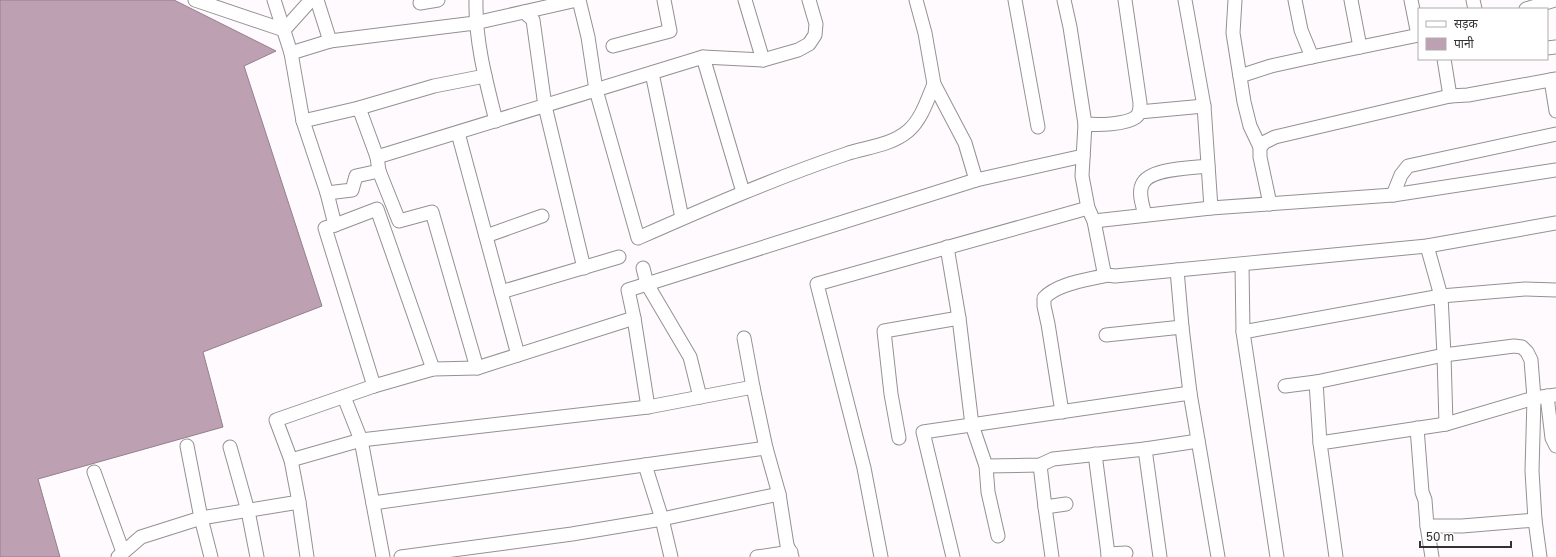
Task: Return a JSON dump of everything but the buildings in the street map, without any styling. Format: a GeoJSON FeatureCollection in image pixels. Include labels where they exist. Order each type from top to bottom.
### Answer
{"type":"FeatureCollection","features":[{"type":"Feature","properties":{"kind":"street"},"geometry":{"type":"LineString","coordinates":[[195,0],[284,30]]}},
{"type":"Feature","properties":{"kind":"street"},"geometry":{"type":"LineString","coordinates":[[274,0],[291,53],[303,121],[327,193],[335,225]]}},
{"type":"Feature","properties":{"kind":"street"},"geometry":{"type":"LineString","coordinates":[[284,30],[311,0]]}},
{"type":"Feature","properties":{"kind":"street"},"geometry":{"type":"LineString","coordinates":[[317,0],[330,41]]}},
{"type":"Feature","properties":{"kind":"street"},"geometry":{"type":"LineString","coordinates":[[420,3],[438,0]]}},
{"type":"Feature","properties":{"kind":"street"},"geometry":{"type":"LineString","coordinates":[[476,0],[475,23],[484,76],[496,121]]}},
{"type":"Feature","properties":{"kind":"street"},"geometry":{"type":"LineString","coordinates":[[291,53],[330,41],[475,23],[578,0],[588,37],[596,90],[638,238],[743,192],[846,154],[891,142],[907,132],[917,122],[934,84]]}},
{"type":"Feature","properties":{"kind":"street"},"geometry":{"type":"LineString","coordinates":[[613,46],[670,31],[664,0]]}},
{"type":"Feature","properties":{"kind":"street"},"geometry":{"type":"LineString","coordinates":[[745,0],[763,60]]}},
{"type":"Feature","properties":{"kind":"street"},"geometry":{"type":"LineString","coordinates":[[377,157],[704,58],[763,60],[798,50],[809,44],[815,35],[816,24],[809,0]]}},
{"type":"Feature","properties":{"kind":"street"},"geometry":{"type":"LineString","coordinates":[[916,0],[925,33],[934,84],[965,143],[976,180]]}},
{"type":"Feature","properties":{"kind":"street"},"geometry":{"type":"LineString","coordinates":[[1015,0],[1038,127]]}},
{"type":"Feature","properties":{"kind":"street"},"geometry":{"type":"LineString","coordinates":[[1064,0],[1086,124],[1082,176],[1088,208],[1094,221],[1104,272],[1107,275]]}},
{"type":"Feature","properties":{"kind":"street"},"geometry":{"type":"LineString","coordinates":[[1086,124],[1101,126],[1119,123],[1136,117],[1140,112],[1125,0]]}},
{"type":"Feature","properties":{"kind":"street"},"geometry":{"type":"LineString","coordinates":[[1186,0],[1204,106],[1211,208]]}},
{"type":"Feature","properties":{"kind":"street"},"geometry":{"type":"LineString","coordinates":[[1235,0],[1233,33],[1244,102],[1250,126],[1260,147],[1260,157],[1270,204]]}},
{"type":"Feature","properties":{"kind":"street"},"geometry":{"type":"LineString","coordinates":[[1295,0],[1301,30],[1312,57]]}},
{"type":"Feature","properties":{"kind":"street"},"geometry":{"type":"LineString","coordinates":[[1351,0],[1360,47]]}},
{"type":"Feature","properties":{"kind":"street"},"geometry":{"type":"LineString","coordinates":[[1411,0],[1418,31]]}},
{"type":"Feature","properties":{"kind":"street"},"geometry":{"type":"LineString","coordinates":[[1529,8],[1555,0]]}},
{"type":"Feature","properties":{"kind":"street"},"geometry":{"type":"LineString","coordinates":[[524,12],[532,20],[545,106],[584,268]]}},
{"type":"Feature","properties":{"kind":"street"},"geometry":{"type":"LineString","coordinates":[[1240,76],[1271,66],[1418,35]]}},
{"type":"Feature","properties":{"kind":"street"},"geometry":{"type":"LineString","coordinates":[[704,58],[743,192]]}},
{"type":"Feature","properties":{"kind":"street"},"geometry":{"type":"LineString","coordinates":[[1444,60],[1450,96]]}},
{"type":"Feature","properties":{"kind":"street"},"geometry":{"type":"LineString","coordinates":[[652,73],[682,218]]}},
{"type":"Feature","properties":{"kind":"street"},"geometry":{"type":"LineString","coordinates":[[303,121],[359,108],[434,86],[484,76]]}},
{"type":"Feature","properties":{"kind":"street"},"geometry":{"type":"LineString","coordinates":[[1260,147],[1265,142],[1275,137],[1450,96],[1468,95],[1554,79],[1556,111]]}},
{"type":"Feature","properties":{"kind":"street"},"geometry":{"type":"LineString","coordinates":[[1140,112],[1204,106]]}},
{"type":"Feature","properties":{"kind":"street"},"geometry":{"type":"LineString","coordinates":[[359,108],[377,157],[379,171],[398,222],[432,212],[477,368]]}},
{"type":"Feature","properties":{"kind":"street"},"geometry":{"type":"LineString","coordinates":[[458,132],[518,355]]}},
{"type":"Feature","properties":{"kind":"street"},"geometry":{"type":"LineString","coordinates":[[1393,195],[1400,175],[1408,166],[1556,134]]}},
{"type":"Feature","properties":{"kind":"street"},"geometry":{"type":"LineString","coordinates":[[648,406],[628,290],[976,180],[1083,156]]}},
{"type":"Feature","properties":{"kind":"street"},"geometry":{"type":"LineString","coordinates":[[1145,215],[1140,195],[1141,186],[1144,180],[1162,171],[1208,166]]}},
{"type":"Feature","properties":{"kind":"street"},"geometry":{"type":"LineString","coordinates":[[1094,221],[1211,208],[1393,195],[1556,170]]}},
{"type":"Feature","properties":{"kind":"street"},"geometry":{"type":"LineString","coordinates":[[327,193],[352,190],[356,176],[379,171]]}},
{"type":"Feature","properties":{"kind":"street"},"geometry":{"type":"LineString","coordinates":[[881,557],[864,468],[818,284],[1088,208]]}},
{"type":"Feature","properties":{"kind":"street"},"geometry":{"type":"LineString","coordinates":[[374,386],[325,228],[377,209],[434,369]]}},
{"type":"Feature","properties":{"kind":"street"},"geometry":{"type":"LineString","coordinates":[[486,236],[542,216]]}},
{"type":"Feature","properties":{"kind":"street"},"geometry":{"type":"LineString","coordinates":[[1062,412],[1044,306],[1044,298],[1058,288],[1107,275],[1115,276],[1242,265],[1427,246],[1556,223]]}},
{"type":"Feature","properties":{"kind":"street"},"geometry":{"type":"LineString","coordinates":[[1427,246],[1441,296],[1446,424]]}},
{"type":"Feature","properties":{"kind":"street"},"geometry":{"type":"LineString","coordinates":[[947,248],[959,318],[972,425],[986,466],[988,492],[998,536]]}},
{"type":"Feature","properties":{"kind":"street"},"geometry":{"type":"LineString","coordinates":[[501,292],[619,257]]}},
{"type":"Feature","properties":{"kind":"street"},"geometry":{"type":"LineString","coordinates":[[1242,265],[1243,332],[1277,557]]}},
{"type":"Feature","properties":{"kind":"street"},"geometry":{"type":"LineString","coordinates":[[643,268],[647,284],[690,356],[700,397]]}},
{"type":"Feature","properties":{"kind":"street"},"geometry":{"type":"LineString","coordinates":[[1177,270],[1190,394],[1218,557]]}},
{"type":"Feature","properties":{"kind":"street"},"geometry":{"type":"LineString","coordinates":[[1243,332],[1441,296],[1525,289],[1556,290]]}},
{"type":"Feature","properties":{"kind":"street"},"geometry":{"type":"LineString","coordinates":[[307,557],[291,460],[276,420],[374,386],[434,369],[477,368],[634,318]]}},
{"type":"Feature","properties":{"kind":"street"},"geometry":{"type":"LineString","coordinates":[[899,438],[891,394],[884,331],[959,318]]}},
{"type":"Feature","properties":{"kind":"street"},"geometry":{"type":"LineString","coordinates":[[1106,335],[1182,327]]}},
{"type":"Feature","properties":{"kind":"street"},"geometry":{"type":"LineString","coordinates":[[744,338],[766,448],[779,494],[787,545],[792,555],[758,557]]}},
{"type":"Feature","properties":{"kind":"street"},"geometry":{"type":"LineString","coordinates":[[1285,386],[1316,382],[1444,355],[1514,346],[1522,347],[1527,352],[1531,360],[1545,397],[1552,438],[1556,446]]}},
{"type":"Feature","properties":{"kind":"street"},"geometry":{"type":"LineString","coordinates":[[1316,382],[1320,443],[1336,557]]}},
{"type":"Feature","properties":{"kind":"street"},"geometry":{"type":"LineString","coordinates":[[291,460],[361,440],[648,406],[753,387]]}},
{"type":"Feature","properties":{"kind":"street"},"geometry":{"type":"LineString","coordinates":[[953,557],[923,432],[1190,394]]}},
{"type":"Feature","properties":{"kind":"street"},"geometry":{"type":"LineString","coordinates":[[344,397],[361,440],[383,557]]}},
{"type":"Feature","properties":{"kind":"street"},"geometry":{"type":"LineString","coordinates":[[1320,443],[1446,424],[1545,397]]}},
{"type":"Feature","properties":{"kind":"street"},"geometry":{"type":"LineString","coordinates":[[1540,557],[1535,520],[1532,471],[1545,397]]}},
{"type":"Feature","properties":{"kind":"street"},"geometry":{"type":"LineString","coordinates":[[1417,428],[1422,492],[1425,500],[1432,557]]}},
{"type":"Feature","properties":{"kind":"street"},"geometry":{"type":"LineString","coordinates":[[986,466],[1040,465],[1053,459],[1145,449],[1198,441]]}},
{"type":"Feature","properties":{"kind":"street"},"geometry":{"type":"LineString","coordinates":[[187,446],[211,557]]}},
{"type":"Feature","properties":{"kind":"street"},"geometry":{"type":"LineString","coordinates":[[230,447],[248,511],[257,557]]}},
{"type":"Feature","properties":{"kind":"street"},"geometry":{"type":"LineString","coordinates":[[373,503],[766,448]]}},
{"type":"Feature","properties":{"kind":"street"},"geometry":{"type":"LineString","coordinates":[[1145,449],[1160,557]]}},
{"type":"Feature","properties":{"kind":"street"},"geometry":{"type":"LineString","coordinates":[[1095,454],[1108,555],[1126,553]]}},
{"type":"Feature","properties":{"kind":"street"},"geometry":{"type":"LineString","coordinates":[[645,465],[662,518],[671,557]]}},
{"type":"Feature","properties":{"kind":"street"},"geometry":{"type":"LineString","coordinates":[[1040,465],[1052,557]]}},
{"type":"Feature","properties":{"kind":"street"},"geometry":{"type":"LineString","coordinates":[[94,472],[120,554],[141,537],[202,518],[299,502]]}},
{"type":"Feature","properties":{"kind":"street"},"geometry":{"type":"LineString","coordinates":[[401,557],[572,534],[662,518],[779,494]]}},
{"type":"Feature","properties":{"kind":"street"},"geometry":{"type":"LineString","coordinates":[[1045,507],[1066,504]]}},
{"type":"Feature","properties":{"kind":"street"},"geometry":{"type":"LineString","coordinates":[[1427,526],[1462,526],[1535,520]]}},
{"type":"Feature","properties":{"kind":"water"},"geometry":{"type":"Polygon","coordinates":[[[0,0],[174,0],[276,51],[244,66],[322,306],[203,352],[223,427],[38,479],[60,557],[0,557],[0,0]]]}}]}
